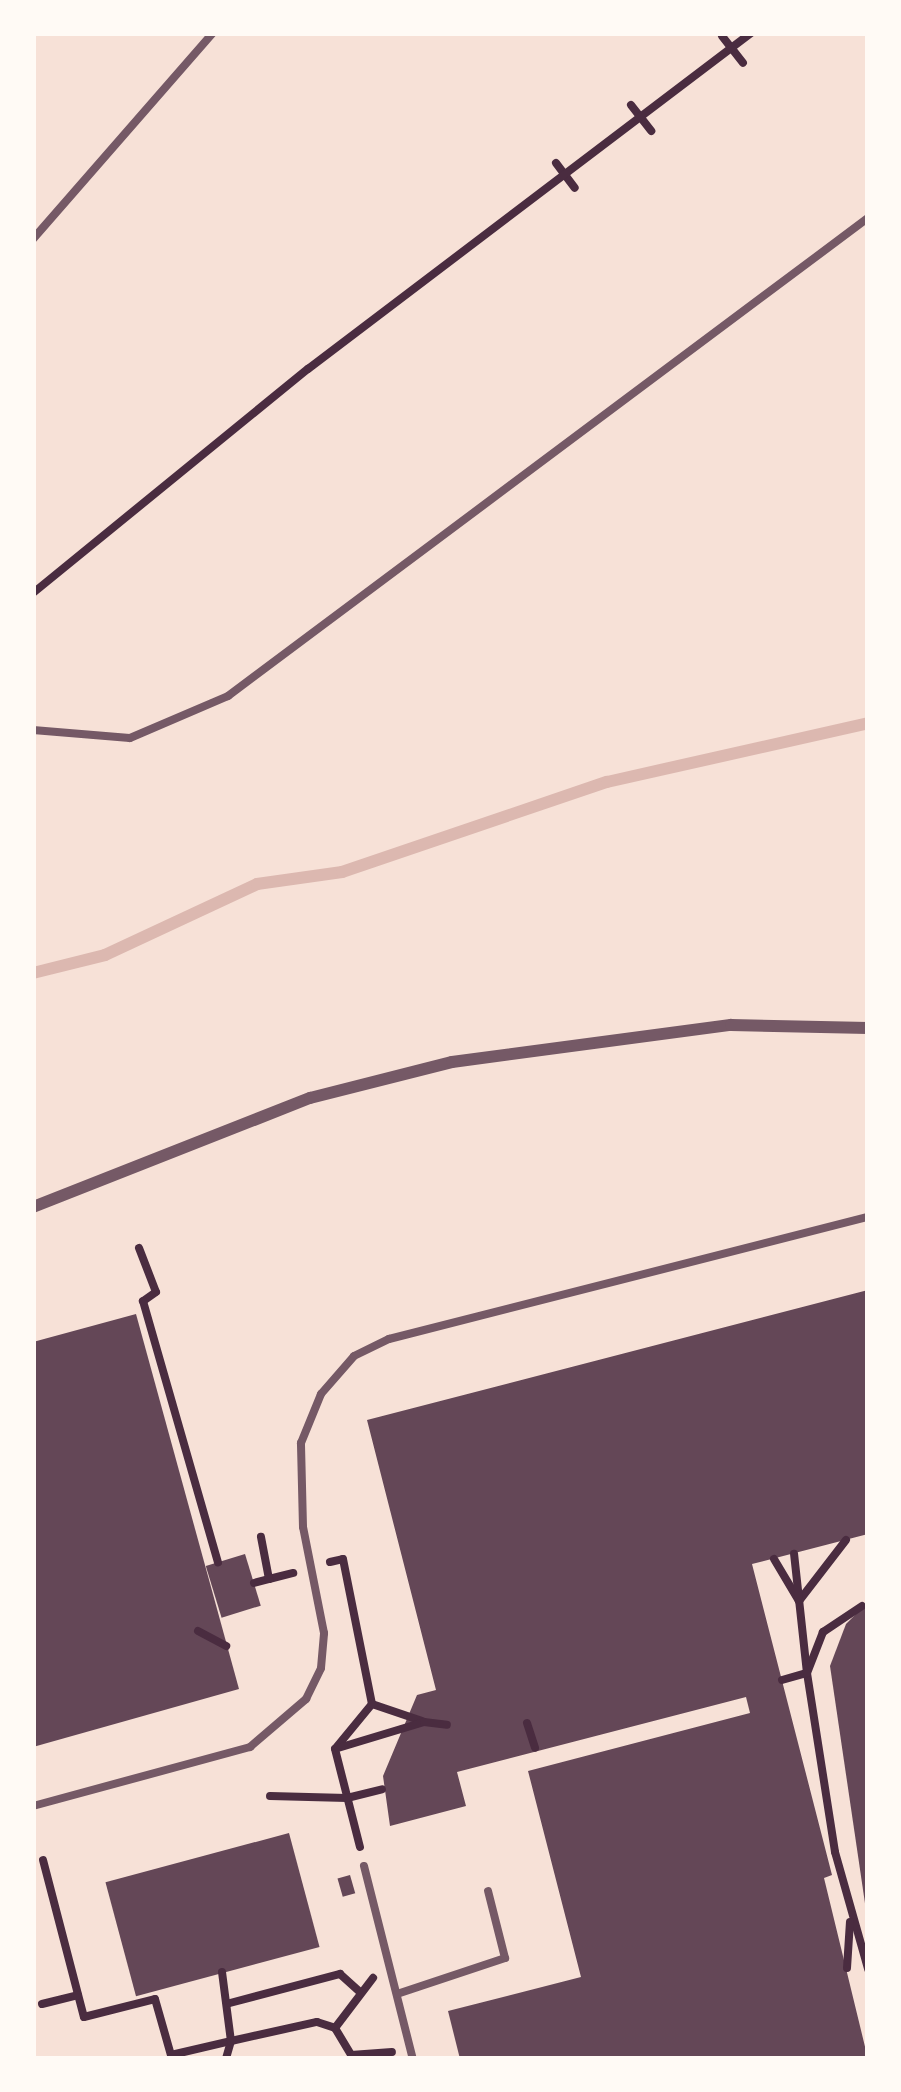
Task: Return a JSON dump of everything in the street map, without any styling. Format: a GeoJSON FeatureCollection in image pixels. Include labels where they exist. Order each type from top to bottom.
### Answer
{"type":"FeatureCollection","features":[{"type":"Feature","properties":{"kind":"street"},"geometry":{"type":"LineString","coordinates":[[33,1207],[310,1098],[452,1062],[731,1025],[868,1028]]}},
{"type":"Feature","properties":{"kind":"lane"},"geometry":{"type":"LineString","coordinates":[[33,239],[213,33]]}},
{"type":"Feature","properties":{"kind":"lane"},"geometry":{"type":"LineString","coordinates":[[33,730],[130,738],[227,696],[868,218]]}},
{"type":"Feature","properties":{"kind":"lane"},"geometry":{"type":"LineString","coordinates":[[33,1806],[250,1747],[306,1699],[321,1668],[324,1633],[303,1526],[301,1443],[321,1394],[354,1357],[389,1339],[868,1217]]}},
{"type":"Feature","properties":{"kind":"lane"},"geometry":{"type":"LineString","coordinates":[[364,1866],[412,2054]]}},
{"type":"Feature","properties":{"kind":"lane"},"geometry":{"type":"LineString","coordinates":[[397,1994],[505,1958],[488,1891]]}},
{"type":"Feature","properties":{"kind":"path"},"geometry":{"type":"LineString","coordinates":[[33,593],[751,33]]}},
{"type":"Feature","properties":{"kind":"path"},"geometry":{"type":"LineString","coordinates":[[722,36],[743,63]]}},
{"type":"Feature","properties":{"kind":"path"},"geometry":{"type":"LineString","coordinates":[[631,105],[651,131]]}},
{"type":"Feature","properties":{"kind":"path"},"geometry":{"type":"LineString","coordinates":[[556,163],[575,188]]}},
{"type":"Feature","properties":{"kind":"path"},"geometry":{"type":"LineString","coordinates":[[139,1248],[156,1292],[143,1301],[218,1562]]}},
{"type":"Feature","properties":{"kind":"path"},"geometry":{"type":"LineString","coordinates":[[152,1375],[163,1371]]}},
{"type":"Feature","properties":{"kind":"path"},"geometry":{"type":"LineString","coordinates":[[183,1487],[195,1483]]}},
{"type":"Feature","properties":{"kind":"path"},"geometry":{"type":"LineString","coordinates":[[254,1582],[269,1579],[261,1537]]}},
{"type":"Feature","properties":{"kind":"path"},"geometry":{"type":"LineString","coordinates":[[799,1600],[846,1540]]}},
{"type":"Feature","properties":{"kind":"path"},"geometry":{"type":"LineString","coordinates":[[794,1553],[807,1673],[851,1915],[868,1969]]}},
{"type":"Feature","properties":{"kind":"path"},"geometry":{"type":"LineString","coordinates":[[344,1559],[372,1704]]}},
{"type":"Feature","properties":{"kind":"path"},"geometry":{"type":"LineString","coordinates":[[774,1559],[799,1600]]}},
{"type":"Feature","properties":{"kind":"path"},"geometry":{"type":"LineString","coordinates":[[807,1673],[823,1632],[862,1606]]}},
{"type":"Feature","properties":{"kind":"path"},"geometry":{"type":"LineString","coordinates":[[197,1631],[226,1646]]}},
{"type":"Feature","properties":{"kind":"path"},"geometry":{"type":"LineString","coordinates":[[782,1680],[807,1673]]}},
{"type":"Feature","properties":{"kind":"path"},"geometry":{"type":"LineString","coordinates":[[372,1704],[447,1725]]}},
{"type":"Feature","properties":{"kind":"path"},"geometry":{"type":"LineString","coordinates":[[335,1749],[372,1704]]}},
{"type":"Feature","properties":{"kind":"path"},"geometry":{"type":"LineString","coordinates":[[335,1749],[424,1722]]}},
{"type":"Feature","properties":{"kind":"path"},"geometry":{"type":"LineString","coordinates":[[527,1723],[535,1748]]}},
{"type":"Feature","properties":{"kind":"path"},"geometry":{"type":"LineString","coordinates":[[335,1749],[364,1866]]}},
{"type":"Feature","properties":{"kind":"path"},"geometry":{"type":"LineString","coordinates":[[270,1796],[347,1798],[382,1789]]}},
{"type":"Feature","properties":{"kind":"path"},"geometry":{"type":"LineString","coordinates":[[43,1860],[84,2018],[154,1999],[170,2057],[317,2022],[335,2028],[352,2057],[412,2054]]}},
{"type":"Feature","properties":{"kind":"path"},"geometry":{"type":"LineString","coordinates":[[848,1969],[851,1915]]}},
{"type":"Feature","properties":{"kind":"path"},"geometry":{"type":"LineString","coordinates":[[222,1972],[230,2002],[231,2041],[226,2058],[236,2059]]}},
{"type":"Feature","properties":{"kind":"path"},"geometry":{"type":"LineString","coordinates":[[359,1991],[392,1972]]}},
{"type":"Feature","properties":{"kind":"path"},"geometry":{"type":"LineString","coordinates":[[230,2002],[340,1974],[364,1997],[335,2028]]}},
{"type":"Feature","properties":{"kind":"path"},"geometry":{"type":"LineString","coordinates":[[42,2005],[78,1995]]}},
{"type":"Feature","properties":{"kind":"building"},"geometry":{"type":"Polygon","coordinates":[[[868,1290],[868,1534],[752,1564],[832,1875],[824,1878],[868,2059],[460,2059],[448,2011],[581,1977],[528,1771],[750,1713],[746,1697],[457,1772],[466,1806],[390,1826],[383,1776],[417,1695],[436,1690],[367,1420],[868,1290]]]}},
{"type":"Feature","properties":{"kind":"building"},"geometry":{"type":"Polygon","coordinates":[[[136,1314],[239,1689],[33,1747],[33,1342],[136,1314]]]}},
{"type":"Feature","properties":{"kind":"building"},"geometry":{"type":"Polygon","coordinates":[[[245,1554],[261,1606],[222,1618],[206,1566],[245,1554]]]}},
{"type":"Feature","properties":{"kind":"building"},"geometry":{"type":"Polygon","coordinates":[[[868,1602],[866,1910],[830,1666],[846,1624],[868,1602]]]}},
{"type":"Feature","properties":{"kind":"building"},"geometry":{"type":"Polygon","coordinates":[[[289,1833],[320,1947],[136,1996],[105,1882],[289,1833]]]}},
{"type":"Feature","properties":{"kind":"building"},"geometry":{"type":"Polygon","coordinates":[[[350,1875],[355,1893],[343,1897],[338,1879],[350,1875]]]}},
{"type":"Feature","properties":{"kind":"waterway"},"geometry":{"type":"LineString","coordinates":[[33,973],[105,955],[257,884],[342,872],[607,782],[868,723]]}}]}
